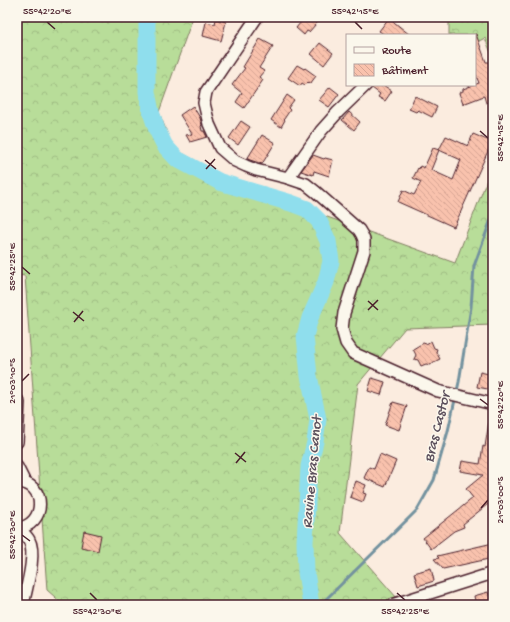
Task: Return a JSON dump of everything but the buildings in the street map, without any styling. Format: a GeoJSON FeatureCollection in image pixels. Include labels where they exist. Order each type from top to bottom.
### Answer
{"type":"FeatureCollection","features":[{"type":"Feature","properties":{"kind":"street"},"geometry":{"type":"LineString","coordinates":[[253,18],[206,92],[204,103],[210,124],[220,148],[235,161],[246,166],[306,184],[359,230],[364,240],[364,251],[344,313],[342,329],[346,343],[353,353],[438,391],[493,404]]}},
{"type":"Feature","properties":{"kind":"street"},"geometry":{"type":"LineString","coordinates":[[288,178],[321,131],[365,86]]}},
{"type":"Feature","properties":{"kind":"street"},"geometry":{"type":"LineString","coordinates":[[17,400],[17,442]]}},
{"type":"Feature","properties":{"kind":"street"},"geometry":{"type":"LineString","coordinates":[[17,467],[21,482],[35,490],[40,500],[39,512],[36,518],[24,527],[18,528]]}},
{"type":"Feature","properties":{"kind":"street"},"geometry":{"type":"LineString","coordinates":[[29,540],[32,522]]}},
{"type":"Feature","properties":{"kind":"street"},"geometry":{"type":"LineString","coordinates":[[18,528],[29,540],[32,549],[32,559],[23,605]]}},
{"type":"Feature","properties":{"kind":"street"},"geometry":{"type":"LineString","coordinates":[[392,605],[493,573]]}},
{"type":"Feature","properties":{"kind":"green space"},"geometry":{"type":"Polygon","coordinates":[[[17,17],[194,17],[159,112],[173,148],[244,187],[455,263],[493,164],[493,325],[405,328],[358,384],[340,533],[397,598],[381,605],[64,605],[47,590],[25,276],[17,275],[17,17]]]}},
{"type":"Feature","properties":{"kind":"green space"},"geometry":{"type":"Polygon","coordinates":[[[449,17],[493,17],[493,58],[485,38],[476,42],[476,34],[449,34],[449,17]]]}},
{"type":"Feature","properties":{"kind":"waterway","name":"Ravine Bras Canot"},"geometry":{"type":"LineString","coordinates":[[147,17],[147,92],[151,112],[157,130],[165,146],[177,159],[220,182],[307,209],[319,221],[328,241],[331,261],[326,282],[310,318],[305,336],[309,376],[318,419],[315,442],[309,466],[305,542],[306,572],[311,605]]}},
{"type":"Feature","properties":{"kind":"waterway","name":"Bras Castor"},"geometry":{"type":"LineString","coordinates":[[489,17],[493,31]]}},
{"type":"Feature","properties":{"kind":"waterway","name":"Bras Castor"},"geometry":{"type":"LineString","coordinates":[[320,605],[417,510],[434,480],[448,431],[459,382],[471,307],[474,266],[493,214]]}}]}
